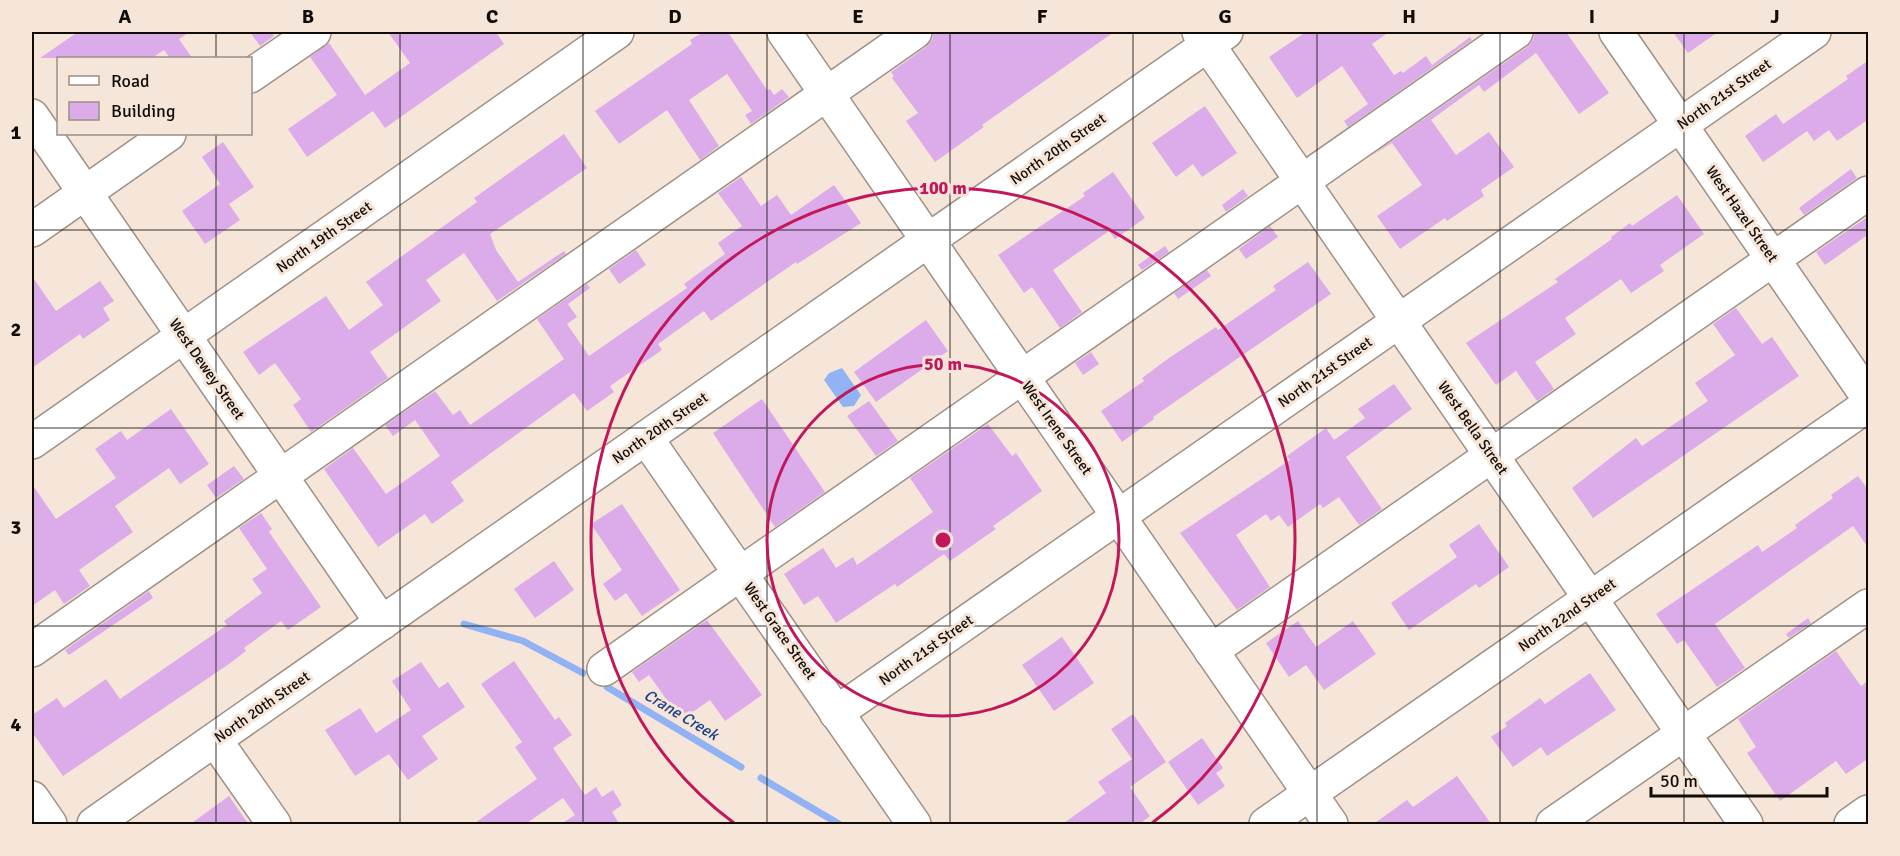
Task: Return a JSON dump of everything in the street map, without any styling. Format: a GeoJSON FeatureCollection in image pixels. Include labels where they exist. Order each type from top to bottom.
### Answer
{"type":"FeatureCollection","features":[{"type":"Feature","properties":{"kind":"street"},"geometry":{"type":"LineString","coordinates":[[252,75],[314,32]]}},
{"type":"Feature","properties":{"kind":"street","name":"North 19th Street"},"geometry":{"type":"LineString","coordinates":[[32,442],[617,32]]}},
{"type":"Feature","properties":{"kind":"street","name":"West Irene Street"},"geometry":{"type":"LineString","coordinates":[[784,32],[1331,825]]}},
{"type":"Feature","properties":{"kind":"street"},"geometry":{"type":"LineString","coordinates":[[32,650],[915,32]]}},
{"type":"Feature","properties":{"kind":"street"},"geometry":{"type":"LineString","coordinates":[[604,669],[1516,32]]}},
{"type":"Feature","properties":{"kind":"street","name":"West Hazel Street"},"geometry":{"type":"LineString","coordinates":[[1616,32],[1869,398]]}},
{"type":"Feature","properties":{"kind":"street","name":"North 21st Street"},"geometry":{"type":"LineString","coordinates":[[836,713],[1814,32]]}},
{"type":"Feature","properties":{"kind":"street","name":"West Bella Street"},"geometry":{"type":"LineString","coordinates":[[1211,36],[1302,181],[1746,825]]}},
{"type":"Feature","properties":{"kind":"street","name":"North 20th Street"},"geometry":{"type":"LineString","coordinates":[[94,825],[928,240],[1211,36]]}},
{"type":"Feature","properties":{"kind":"street","name":"West Dewey Street"},"geometry":{"type":"LineString","coordinates":[[32,116],[382,623]]}},
{"type":"Feature","properties":{"kind":"street"},"geometry":{"type":"LineString","coordinates":[[32,230],[168,135]]}},
{"type":"Feature","properties":{"kind":"street"},"geometry":{"type":"LineString","coordinates":[[1211,651],[1493,457],[1869,193]]}},
{"type":"Feature","properties":{"kind":"street","name":"North 22nd Street"},"geometry":{"type":"LineString","coordinates":[[1266,825],[1869,405]]}},
{"type":"Feature","properties":{"kind":"street","name":"West Grace Street"},"geometry":{"type":"LineString","coordinates":[[646,438],[914,825]]}},
{"type":"Feature","properties":{"kind":"street"},"geometry":{"type":"LineString","coordinates":[[1553,825],[1869,606]]}},
{"type":"Feature","properties":{"kind":"street"},"geometry":{"type":"LineString","coordinates":[[215,740],[274,825]]}},
{"type":"Feature","properties":{"kind":"street"},"geometry":{"type":"LineString","coordinates":[[32,798],[50,825]]}},
{"type":"Feature","properties":{"kind":"street"},"geometry":{"type":"LineString","coordinates":[[1851,825],[1869,812]]}},
{"type":"Feature","properties":{"kind":"water"},"geometry":{"type":"Polygon","coordinates":[[[842,368],[861,395],[854,406],[843,407],[824,380],[829,373],[842,368]]]}},
{"type":"Feature","properties":{"kind":"building"},"geometry":{"type":"Polygon","coordinates":[[[78,32],[190,32],[179,39],[191,57],[169,57],[164,50],[154,57],[40,58],[78,32]]]}},
{"type":"Feature","properties":{"kind":"building"},"geometry":{"type":"Polygon","coordinates":[[[250,32],[271,32],[274,36],[260,46],[250,32]]]}},
{"type":"Feature","properties":{"kind":"building"},"geometry":{"type":"Polygon","coordinates":[[[388,32],[496,32],[504,44],[385,128],[373,111],[307,157],[288,129],[337,95],[310,57],[329,43],[365,95],[410,63],[388,32]]]}},
{"type":"Feature","properties":{"kind":"building"},"geometry":{"type":"Polygon","coordinates":[[[703,32],[728,32],[767,90],[770,89],[774,95],[782,89],[789,97],[751,124],[745,115],[752,111],[727,74],[689,100],[719,146],[700,160],[667,110],[619,144],[595,111],[692,44],[690,40],[703,32]]]}},
{"type":"Feature","properties":{"kind":"building"},"geometry":{"type":"Polygon","coordinates":[[[934,32],[1114,32],[982,125],[984,127],[935,162],[906,121],[918,113],[892,78],[894,76],[891,72],[926,47],[932,40],[934,32]]]}},
{"type":"Feature","properties":{"kind":"building"},"geometry":{"type":"Polygon","coordinates":[[[1306,32],[1389,32],[1372,44],[1394,75],[1401,71],[1403,73],[1426,56],[1432,65],[1470,37],[1472,40],[1348,127],[1344,121],[1368,104],[1342,66],[1297,98],[1269,57],[1306,32]]]}},
{"type":"Feature","properties":{"kind":"building"},"geometry":{"type":"Polygon","coordinates":[[[1535,32],[1566,32],[1609,93],[1579,114],[1536,53],[1484,92],[1479,85],[1431,120],[1456,155],[1489,132],[1514,167],[1481,190],[1484,196],[1447,221],[1445,218],[1400,249],[1377,216],[1422,185],[1392,143],[1369,157],[1527,47],[1533,40],[1535,32]]]}},
{"type":"Feature","properties":{"kind":"building"},"geometry":{"type":"Polygon","coordinates":[[[1673,32],[1718,32],[1688,53],[1673,32]]]}},
{"type":"Feature","properties":{"kind":"building"},"geometry":{"type":"Polygon","coordinates":[[[1869,60],[1869,119],[1837,141],[1829,130],[1814,141],[1807,131],[1763,162],[1745,136],[1776,114],[1783,124],[1848,79],[1846,76],[1869,60]]]}},
{"type":"Feature","properties":{"kind":"building"},"geometry":{"type":"Polygon","coordinates":[[[1205,106],[1237,153],[1202,177],[1193,164],[1176,177],[1152,143],[1205,106]]]}},
{"type":"Feature","properties":{"kind":"building"},"geometry":{"type":"Polygon","coordinates":[[[564,134],[587,168],[490,234],[496,250],[518,282],[564,251],[566,254],[497,301],[464,253],[426,280],[441,301],[370,352],[388,378],[311,432],[293,405],[301,399],[275,363],[259,375],[243,352],[326,296],[349,330],[383,305],[366,282],[477,202],[474,198],[564,134]]]}},
{"type":"Feature","properties":{"kind":"building"},"geometry":{"type":"Polygon","coordinates":[[[223,142],[254,187],[229,204],[240,220],[205,244],[182,211],[220,184],[202,157],[223,142]]]}},
{"type":"Feature","properties":{"kind":"building"},"geometry":{"type":"Polygon","coordinates":[[[1851,169],[1857,178],[1804,215],[1799,208],[1851,169]]]}},
{"type":"Feature","properties":{"kind":"building"},"geometry":{"type":"Polygon","coordinates":[[[1113,172],[1145,218],[1115,239],[1109,231],[1053,270],[1082,312],[1060,328],[1032,287],[1024,293],[998,255],[1085,196],[1083,193],[1113,172]]]}},
{"type":"Feature","properties":{"kind":"building"},"geometry":{"type":"Polygon","coordinates":[[[741,177],[761,206],[777,195],[791,215],[834,185],[861,223],[797,264],[796,262],[711,321],[704,311],[658,344],[662,350],[610,386],[614,392],[587,411],[574,393],[451,482],[464,501],[432,524],[425,514],[378,547],[324,469],[353,448],[386,494],[440,456],[415,420],[393,436],[385,425],[435,391],[453,415],[460,410],[470,425],[564,359],[537,319],[587,284],[590,288],[568,304],[577,317],[567,324],[589,356],[687,288],[684,284],[725,254],[718,243],[742,226],[718,193],[741,177]]]}},
{"type":"Feature","properties":{"kind":"building"},"geometry":{"type":"Polygon","coordinates":[[[1243,189],[1248,196],[1226,212],[1222,205],[1243,189]]]}},
{"type":"Feature","properties":{"kind":"building"},"geometry":{"type":"Polygon","coordinates":[[[1677,195],[1704,234],[1660,265],[1664,271],[1631,293],[1621,279],[1565,318],[1576,334],[1535,362],[1554,389],[1537,401],[1516,371],[1496,385],[1466,343],[1558,282],[1555,279],[1612,239],[1611,237],[1630,223],[1632,226],[1677,195]]]}},
{"type":"Feature","properties":{"kind":"building"},"geometry":{"type":"Polygon","coordinates":[[[1869,216],[1869,234],[1825,265],[1816,252],[1869,216]]]}},
{"type":"Feature","properties":{"kind":"building"},"geometry":{"type":"Polygon","coordinates":[[[1270,226],[1278,237],[1246,259],[1239,249],[1270,226]]]}},
{"type":"Feature","properties":{"kind":"building"},"geometry":{"type":"Polygon","coordinates":[[[1165,246],[1169,252],[1142,270],[1138,265],[1165,246]]]}},
{"type":"Feature","properties":{"kind":"building"},"geometry":{"type":"Polygon","coordinates":[[[636,250],[646,265],[619,284],[609,269],[636,250]]]}},
{"type":"Feature","properties":{"kind":"building"},"geometry":{"type":"Polygon","coordinates":[[[1308,262],[1331,294],[1153,417],[1154,419],[1122,442],[1101,411],[1144,381],[1142,378],[1169,358],[1216,327],[1218,330],[1276,290],[1273,286],[1308,262]]]}},
{"type":"Feature","properties":{"kind":"building"},"geometry":{"type":"Polygon","coordinates":[[[1207,270],[1211,276],[1178,299],[1174,293],[1207,270]]]}},
{"type":"Feature","properties":{"kind":"building"},"geometry":{"type":"Polygon","coordinates":[[[32,276],[56,311],[100,281],[114,301],[103,308],[110,320],[83,339],[80,334],[32,368],[32,276]]]}},
{"type":"Feature","properties":{"kind":"building"},"geometry":{"type":"Polygon","coordinates":[[[1736,308],[1762,344],[1772,337],[1799,376],[1593,518],[1572,488],[1636,438],[1642,446],[1708,401],[1695,383],[1735,355],[1713,324],[1736,308]]]}},
{"type":"Feature","properties":{"kind":"building"},"geometry":{"type":"Polygon","coordinates":[[[926,320],[948,351],[876,402],[854,372],[926,320]]]}},
{"type":"Feature","properties":{"kind":"building"},"geometry":{"type":"Polygon","coordinates":[[[1091,352],[1099,364],[1083,375],[1075,363],[1091,352]]]}},
{"type":"Feature","properties":{"kind":"building"},"geometry":{"type":"Polygon","coordinates":[[[1394,384],[1412,409],[1346,457],[1382,509],[1359,525],[1339,497],[1323,508],[1320,504],[1288,527],[1279,515],[1271,521],[1266,514],[1236,535],[1270,587],[1237,610],[1180,533],[1290,460],[1287,456],[1326,428],[1334,440],[1365,418],[1358,409],[1394,384]]]}},
{"type":"Feature","properties":{"kind":"building"},"geometry":{"type":"Polygon","coordinates":[[[762,399],[825,492],[775,527],[713,433],[762,399]]]}},
{"type":"Feature","properties":{"kind":"building"},"geometry":{"type":"Polygon","coordinates":[[[869,401],[898,441],[876,456],[847,416],[869,401]]]}},
{"type":"Feature","properties":{"kind":"building"},"geometry":{"type":"Polygon","coordinates":[[[171,409],[209,464],[180,484],[169,468],[115,506],[133,532],[79,570],[90,586],[64,604],[55,590],[32,606],[32,484],[56,519],[116,478],[95,449],[121,431],[127,440],[171,409]]]}},
{"type":"Feature","properties":{"kind":"building"},"geometry":{"type":"Polygon","coordinates":[[[988,424],[1012,456],[1016,453],[1042,491],[993,526],[996,529],[950,561],[944,554],[897,587],[895,584],[836,623],[818,596],[804,605],[784,574],[823,548],[836,568],[853,557],[857,565],[933,512],[910,478],[988,424]]]}},
{"type":"Feature","properties":{"kind":"building"},"geometry":{"type":"Polygon","coordinates":[[[234,466],[244,479],[216,498],[207,485],[234,466]]]}},
{"type":"Feature","properties":{"kind":"building"},"geometry":{"type":"Polygon","coordinates":[[[1858,476],[1869,491],[1869,549],[1853,526],[1715,624],[1745,668],[1717,687],[1684,640],[1677,644],[1656,614],[1758,545],[1762,552],[1797,528],[1795,525],[1833,498],[1831,495],[1858,476]]]}},
{"type":"Feature","properties":{"kind":"building"},"geometry":{"type":"Polygon","coordinates":[[[622,504],[680,590],[642,616],[626,593],[615,601],[603,584],[622,570],[591,524],[622,504]]]}},
{"type":"Feature","properties":{"kind":"building"},"geometry":{"type":"Polygon","coordinates":[[[261,513],[272,529],[269,532],[321,607],[288,630],[281,621],[244,648],[246,651],[229,664],[63,776],[32,732],[32,715],[57,698],[64,708],[106,679],[120,699],[227,625],[224,621],[262,593],[252,579],[267,569],[239,528],[261,513]]]}},
{"type":"Feature","properties":{"kind":"building"},"geometry":{"type":"Polygon","coordinates":[[[1479,524],[1509,567],[1479,588],[1476,584],[1409,630],[1391,603],[1457,557],[1449,545],[1479,524]]]}},
{"type":"Feature","properties":{"kind":"building"},"geometry":{"type":"Polygon","coordinates":[[[554,561],[574,590],[535,618],[514,589],[554,561]]]}},
{"type":"Feature","properties":{"kind":"building"},"geometry":{"type":"Polygon","coordinates":[[[149,591],[153,598],[69,655],[65,650],[149,591]]]}},
{"type":"Feature","properties":{"kind":"building"},"geometry":{"type":"Polygon","coordinates":[[[1808,618],[1811,623],[1789,638],[1786,634],[1808,618]]]}},
{"type":"Feature","properties":{"kind":"building"},"geometry":{"type":"Polygon","coordinates":[[[707,620],[762,695],[725,721],[710,700],[681,720],[649,675],[639,682],[632,672],[707,620]]]}},
{"type":"Feature","properties":{"kind":"building"},"geometry":{"type":"Polygon","coordinates":[[[1298,621],[1316,647],[1353,621],[1376,654],[1324,690],[1306,665],[1289,677],[1266,643],[1298,621]]]}},
{"type":"Feature","properties":{"kind":"building"},"geometry":{"type":"Polygon","coordinates":[[[1062,637],[1094,683],[1054,711],[1022,665],[1062,637]]]}},
{"type":"Feature","properties":{"kind":"building"},"geometry":{"type":"Polygon","coordinates":[[[1836,651],[1861,686],[1869,680],[1869,758],[1846,774],[1836,761],[1780,801],[1747,753],[1756,747],[1738,719],[1836,651]]]}},
{"type":"Feature","properties":{"kind":"building"},"geometry":{"type":"Polygon","coordinates":[[[514,661],[555,720],[559,717],[572,735],[553,748],[585,795],[596,787],[602,797],[613,790],[622,805],[612,812],[620,825],[566,825],[564,822],[575,815],[563,798],[524,825],[472,825],[537,779],[515,747],[522,742],[481,684],[514,661]]]}},
{"type":"Feature","properties":{"kind":"building"},"geometry":{"type":"Polygon","coordinates":[[[421,662],[439,688],[448,682],[465,707],[422,736],[438,759],[408,780],[389,754],[355,776],[325,730],[360,708],[376,733],[411,710],[392,681],[421,662]]]}},
{"type":"Feature","properties":{"kind":"building"},"geometry":{"type":"Polygon","coordinates":[[[1590,673],[1616,710],[1547,756],[1541,747],[1513,767],[1491,737],[1507,726],[1505,723],[1540,698],[1545,704],[1590,673]]]}},
{"type":"Feature","properties":{"kind":"building"},"geometry":{"type":"Polygon","coordinates":[[[1133,714],[1166,762],[1130,787],[1150,816],[1138,825],[1061,825],[1106,793],[1098,782],[1132,759],[1111,729],[1133,714]]]}},
{"type":"Feature","properties":{"kind":"building"},"geometry":{"type":"Polygon","coordinates":[[[1202,738],[1223,768],[1216,773],[1225,786],[1198,805],[1168,762],[1202,738]]]}},
{"type":"Feature","properties":{"kind":"building"},"geometry":{"type":"Polygon","coordinates":[[[1457,776],[1492,825],[1372,825],[1407,800],[1413,807],[1457,776]]]}},
{"type":"Feature","properties":{"kind":"building"},"geometry":{"type":"Polygon","coordinates":[[[229,796],[249,825],[189,825],[229,796]]]}},
{"type":"Feature","properties":{"kind":"waterway","name":"Crane Creek"},"geometry":{"type":"LineString","coordinates":[[464,624],[523,641],[583,673]]}},
{"type":"Feature","properties":{"kind":"waterway","name":"Crane Creek"},"geometry":{"type":"LineString","coordinates":[[607,687],[741,767]]}},
{"type":"Feature","properties":{"kind":"waterway","name":"Crane Creek"},"geometry":{"type":"LineString","coordinates":[[761,778],[839,824]]}}]}
